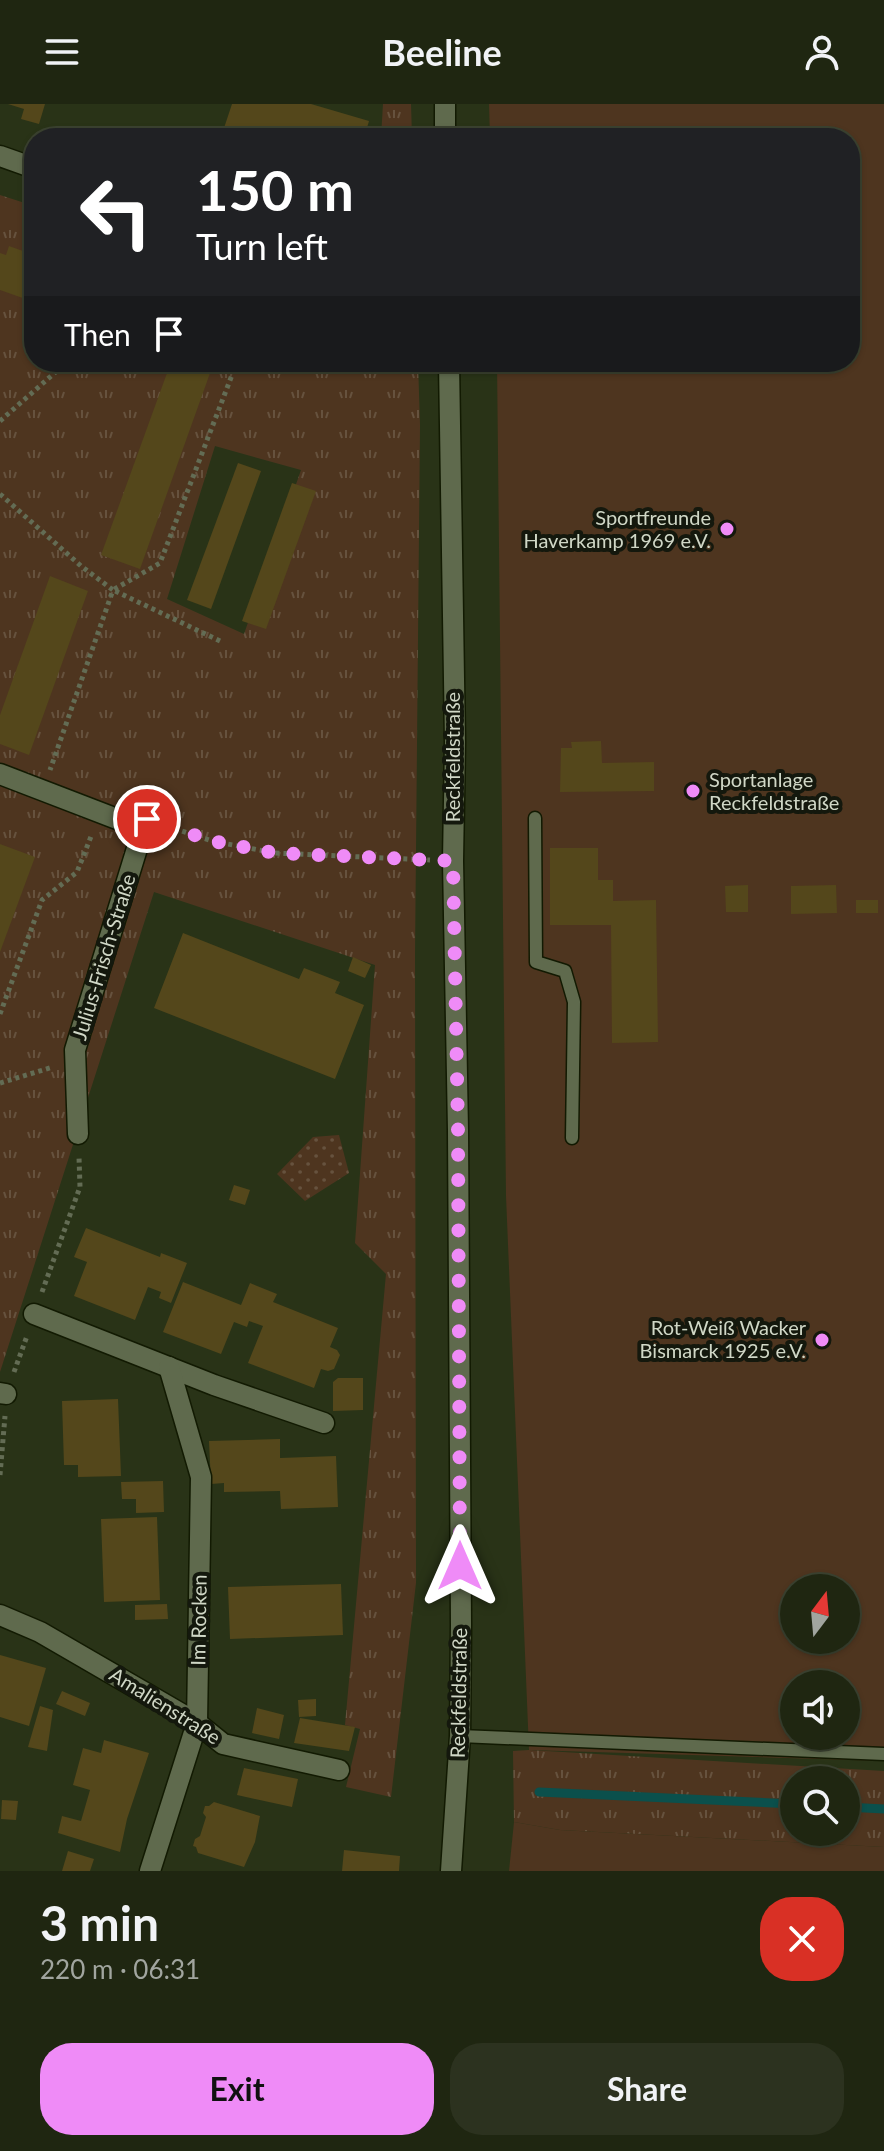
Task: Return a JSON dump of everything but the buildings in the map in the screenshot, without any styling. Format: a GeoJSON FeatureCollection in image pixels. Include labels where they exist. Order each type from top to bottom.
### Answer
{"type":"FeatureCollection","features":[{"type":"Feature","properties":{"kind":"street"},"geometry":{"type":"LineString","coordinates":[[445,104],[445,128]]}},
{"type":"Feature","properties":{"kind":"street"},"geometry":{"type":"LineString","coordinates":[[0,156],[24,164]]}},
{"type":"Feature","properties":{"kind":"street","name":"Reckfeldstraße"},"geometry":{"type":"LineString","coordinates":[[449,372],[455,742],[453,861],[458,1146],[460,1736],[451,1871]]}},
{"type":"Feature","properties":{"kind":"street"},"geometry":{"type":"LineString","coordinates":[[0,774],[99,814],[152,826]]}},
{"type":"Feature","properties":{"kind":"street","name":"Julius-Frisch-Straße"},"geometry":{"type":"LineString","coordinates":[[78,1134],[75,1050],[152,826]]}},
{"type":"Feature","properties":{"kind":"street"},"geometry":{"type":"LineString","coordinates":[[34,1314],[324,1423]]}},
{"type":"Feature","properties":{"kind":"street","name":"Im Rocken"},"geometry":{"type":"LineString","coordinates":[[150,1871],[197,1723],[201,1477],[169,1367]]}},
{"type":"Feature","properties":{"kind":"street","name":"Amalienstraße"},"geometry":{"type":"LineString","coordinates":[[0,1615],[40,1632],[197,1723],[223,1744],[339,1770]]}},
{"type":"Feature","properties":{"kind":"lane"},"geometry":{"type":"LineString","coordinates":[[535,818],[536,962],[565,971],[574,1002],[572,1138]]}},
{"type":"Feature","properties":{"kind":"lane"},"geometry":{"type":"LineString","coordinates":[[460,1736],[884,1754]]}},
{"type":"Feature","properties":{"kind":"path"},"geometry":{"type":"LineString","coordinates":[[0,421],[56,372]]}},
{"type":"Feature","properties":{"kind":"path"},"geometry":{"type":"LineString","coordinates":[[42,791],[113,590],[160,563],[233,372]]}},
{"type":"Feature","properties":{"kind":"path"},"geometry":{"type":"LineString","coordinates":[[0,494],[81,566],[113,590],[220,641]]}},
{"type":"Feature","properties":{"kind":"path"},"geometry":{"type":"LineString","coordinates":[[0,1014],[42,900],[77,872],[99,814]]}},
{"type":"Feature","properties":{"kind":"path"},"geometry":{"type":"LineString","coordinates":[[152,826],[275,853],[453,861]]}},
{"type":"Feature","properties":{"kind":"path"},"geometry":{"type":"LineString","coordinates":[[0,1083],[76,1060]]}},
{"type":"Feature","properties":{"kind":"green space"},"geometry":{"type":"Polygon","coordinates":[[[383,104],[411,104],[412,128],[382,128],[383,104]]]}},
{"type":"Feature","properties":{"kind":"green space","name":"Sportanlage Reckfeldstraße"},"geometry":{"type":"Polygon","coordinates":[[[489,104],[884,104],[884,1761],[529,1750],[506,1196],[497,372],[860,372],[860,128],[490,128],[489,104]]]}},
{"type":"Feature","properties":{"kind":"green space"},"geometry":{"type":"Polygon","coordinates":[[[0,195],[24,203],[24,372],[418,372],[416,1583],[391,1797],[346,1787],[360,1729],[345,1725],[386,1274],[355,1243],[375,965],[154,892],[0,1372],[0,195]],[[215,446],[167,599],[244,634],[301,470],[215,446]]]}},
{"type":"Feature","properties":{"kind":"green space"},"geometry":{"type":"Polygon","coordinates":[[[339,1135],[349,1173],[305,1201],[277,1174],[313,1137],[339,1135]]]}},
{"type":"Feature","properties":{"kind":"green space"},"geometry":{"type":"Polygon","coordinates":[[[513,1751],[799,1766],[780,1766],[780,1842],[560,1830],[514,1822],[513,1751]]]}},
{"type":"Feature","properties":{"kind":"green space"},"geometry":{"type":"Polygon","coordinates":[[[860,1770],[884,1771],[884,1847],[860,1846],[860,1770]]]}},
{"type":"Feature","properties":{"kind":"green space"},"geometry":{"type":"Polygon","coordinates":[[[514,1822],[560,1830],[780,1842],[780,1846],[884,1847],[884,1871],[509,1871],[514,1822]]]}},
{"type":"Feature","properties":{"kind":"waterway"},"geometry":{"type":"LineString","coordinates":[[539,1792],[780,1803]]}},
{"type":"Feature","properties":{"kind":"waterway"},"geometry":{"type":"LineString","coordinates":[[860,1808],[884,1809]]}},
{"type":"Feature","properties":{"kind":"place","name":"Sportfreunde Haverkamp 1969 e.V."},"geometry":{"type":"Point","coordinates":[727,529]}},
{"type":"Feature","properties":{"kind":"place","name":"Sportanlage Reckfeldstraße"},"geometry":{"type":"Point","coordinates":[693,791]}},
{"type":"Feature","properties":{"kind":"place","name":"Rot-Weiß Wacker Bismarck 1925 e.V."},"geometry":{"type":"Point","coordinates":[822,1340]}},
{"type":"Feature","properties":{"kind":"route"},"geometry":{"type":"LineString","coordinates":[[147,819],[212,841],[275,853],[453,861],[460,1566]]}}]}
